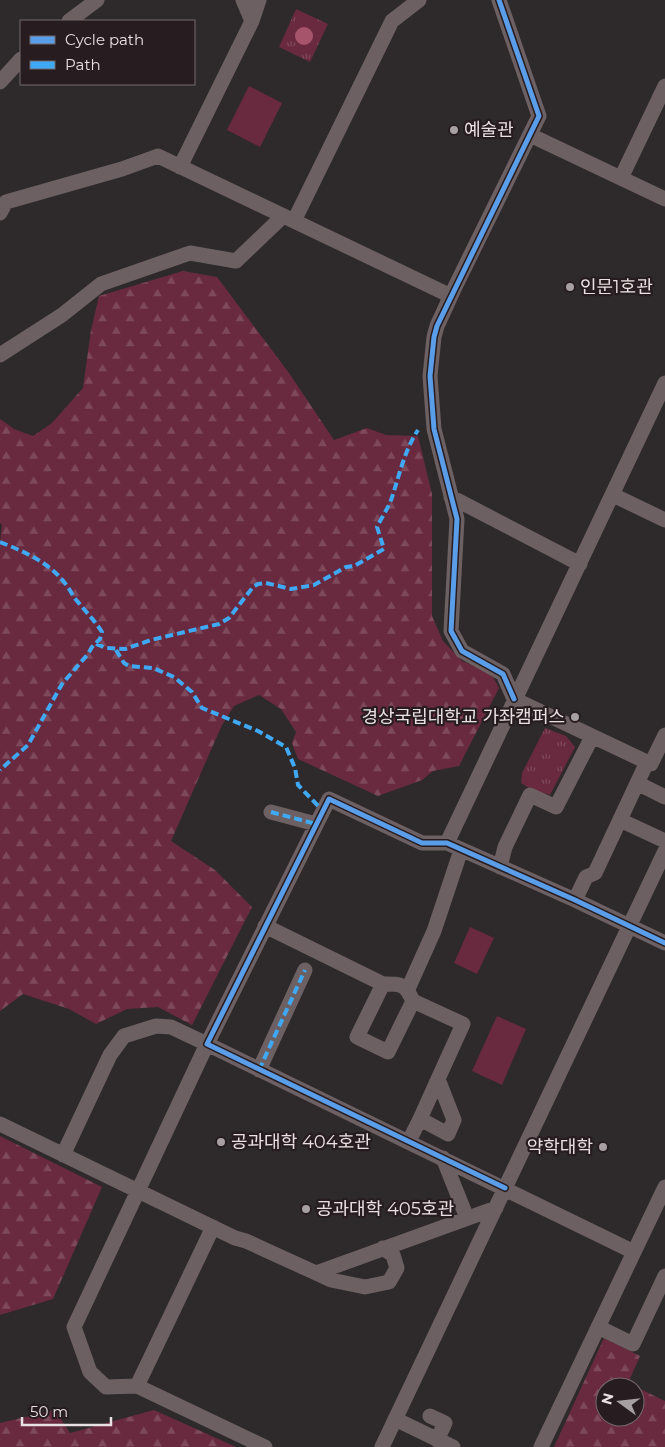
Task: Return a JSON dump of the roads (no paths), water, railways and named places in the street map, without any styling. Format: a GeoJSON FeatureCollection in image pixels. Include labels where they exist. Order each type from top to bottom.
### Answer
{"type":"FeatureCollection","features":[{"type":"Feature","properties":{"kind":"street"},"geometry":{"type":"LineString","coordinates":[[70,20],[97,0]]}},
{"type":"Feature","properties":{"kind":"street"},"geometry":{"type":"LineString","coordinates":[[242,0],[252,21]]}},
{"type":"Feature","properties":{"kind":"street"},"geometry":{"type":"LineString","coordinates":[[180,166],[252,21],[259,0]]}},
{"type":"Feature","properties":{"kind":"street"},"geometry":{"type":"LineString","coordinates":[[0,355],[62,314],[102,284],[190,253],[236,261],[288,219],[392,21],[419,0]]}},
{"type":"Feature","properties":{"kind":"street"},"geometry":{"type":"LineString","coordinates":[[499,0],[540,116],[451,296],[434,337],[430,376],[434,429],[456,519],[451,631],[462,651],[503,674],[514,699],[651,764],[665,735]]}},
{"type":"Feature","properties":{"kind":"street"},"geometry":{"type":"LineString","coordinates":[[0,82],[20,59]]}},
{"type":"Feature","properties":{"kind":"street"},"geometry":{"type":"LineString","coordinates":[[621,178],[665,86]]}},
{"type":"Feature","properties":{"kind":"street"},"geometry":{"type":"LineString","coordinates":[[530,135],[665,199]]}},
{"type":"Feature","properties":{"kind":"street"},"geometry":{"type":"LineString","coordinates":[[0,213],[6,202],[122,169],[158,156],[451,296]]}},
{"type":"Feature","properties":{"kind":"street"},"geometry":{"type":"LineString","coordinates":[[447,843],[665,383]]}},
{"type":"Feature","properties":{"kind":"street"},"geometry":{"type":"LineString","coordinates":[[613,495],[665,520]]}},
{"type":"Feature","properties":{"kind":"street"},"geometry":{"type":"LineString","coordinates":[[451,497],[580,564]]}},
{"type":"Feature","properties":{"kind":"street"},"geometry":{"type":"LineString","coordinates":[[500,867],[505,847],[530,795],[556,807],[592,736]]}},
{"type":"Feature","properties":{"kind":"street"},"geometry":{"type":"LineString","coordinates":[[575,900],[586,878],[595,873],[647,762]]}},
{"type":"Feature","properties":{"kind":"street"},"geometry":{"type":"LineString","coordinates":[[637,783],[665,797]]}},
{"type":"Feature","properties":{"kind":"street"},"geometry":{"type":"LineString","coordinates":[[265,1447],[138,1386],[106,1387],[90,1372],[74,1327],[207,1044],[329,799],[422,843],[447,843],[575,900],[665,943]]}},
{"type":"Feature","properties":{"kind":"street"},"geometry":{"type":"LineString","coordinates":[[271,812],[316,824]]}},
{"type":"Feature","properties":{"kind":"street"},"geometry":{"type":"LineString","coordinates":[[620,820],[665,841]]}},
{"type":"Feature","properties":{"kind":"street"},"geometry":{"type":"LineString","coordinates":[[382,984],[357,1037],[388,1052],[434,931],[461,850]]}},
{"type":"Feature","properties":{"kind":"street"},"geometry":{"type":"LineString","coordinates":[[382,1447],[665,851]]}},
{"type":"Feature","properties":{"kind":"street"},"geometry":{"type":"LineString","coordinates":[[265,926],[382,984],[398,984],[410,995],[463,1024],[409,1141]]}},
{"type":"Feature","properties":{"kind":"street"},"geometry":{"type":"LineString","coordinates":[[259,1070],[305,970]]}},
{"type":"Feature","properties":{"kind":"street"},"geometry":{"type":"LineString","coordinates":[[63,1155],[110,1055],[124,1036],[156,1026],[171,1027],[634,1252]]}},
{"type":"Feature","properties":{"kind":"street"},"geometry":{"type":"LineString","coordinates":[[438,1079],[454,1120],[440,1157],[467,1218]]}},
{"type":"Feature","properties":{"kind":"street"},"geometry":{"type":"LineString","coordinates":[[420,1119],[448,1134]]}},
{"type":"Feature","properties":{"kind":"street"},"geometry":{"type":"LineString","coordinates":[[0,1124],[213,1227],[332,1280],[365,1288],[389,1282],[397,1268],[393,1255],[383,1248]]}},
{"type":"Feature","properties":{"kind":"street"},"geometry":{"type":"LineString","coordinates":[[541,1447],[665,1187]]}},
{"type":"Feature","properties":{"kind":"street"},"geometry":{"type":"LineString","coordinates":[[316,1273],[496,1208]]}},
{"type":"Feature","properties":{"kind":"street"},"geometry":{"type":"LineString","coordinates":[[138,1386],[213,1227]]}},
{"type":"Feature","properties":{"kind":"street"},"geometry":{"type":"LineString","coordinates":[[598,1327],[633,1344],[665,1276]]}},
{"type":"Feature","properties":{"kind":"street"},"geometry":{"type":"LineString","coordinates":[[430,1416],[445,1423],[437,1440]]}},
{"type":"Feature","properties":{"kind":"street"},"geometry":{"type":"LineString","coordinates":[[395,1419],[453,1447]]}},
{"type":"Feature","properties":{"kind":"place","name":"예술관"},"geometry":{"type":"Point","coordinates":[454,130]}},
{"type":"Feature","properties":{"kind":"place","name":"인문1호관"},"geometry":{"type":"Point","coordinates":[570,287]}},
{"type":"Feature","properties":{"kind":"place","name":"경상국립대학교 가좌캠퍼스"},"geometry":{"type":"Point","coordinates":[575,717]}},
{"type":"Feature","properties":{"kind":"place","name":"공과대학 404호관"},"geometry":{"type":"Point","coordinates":[221,1142]}},
{"type":"Feature","properties":{"kind":"place","name":"약학대학"},"geometry":{"type":"Point","coordinates":[603,1147]}},
{"type":"Feature","properties":{"kind":"place","name":"공과대학 405호관"},"geometry":{"type":"Point","coordinates":[306,1209]}}]}
